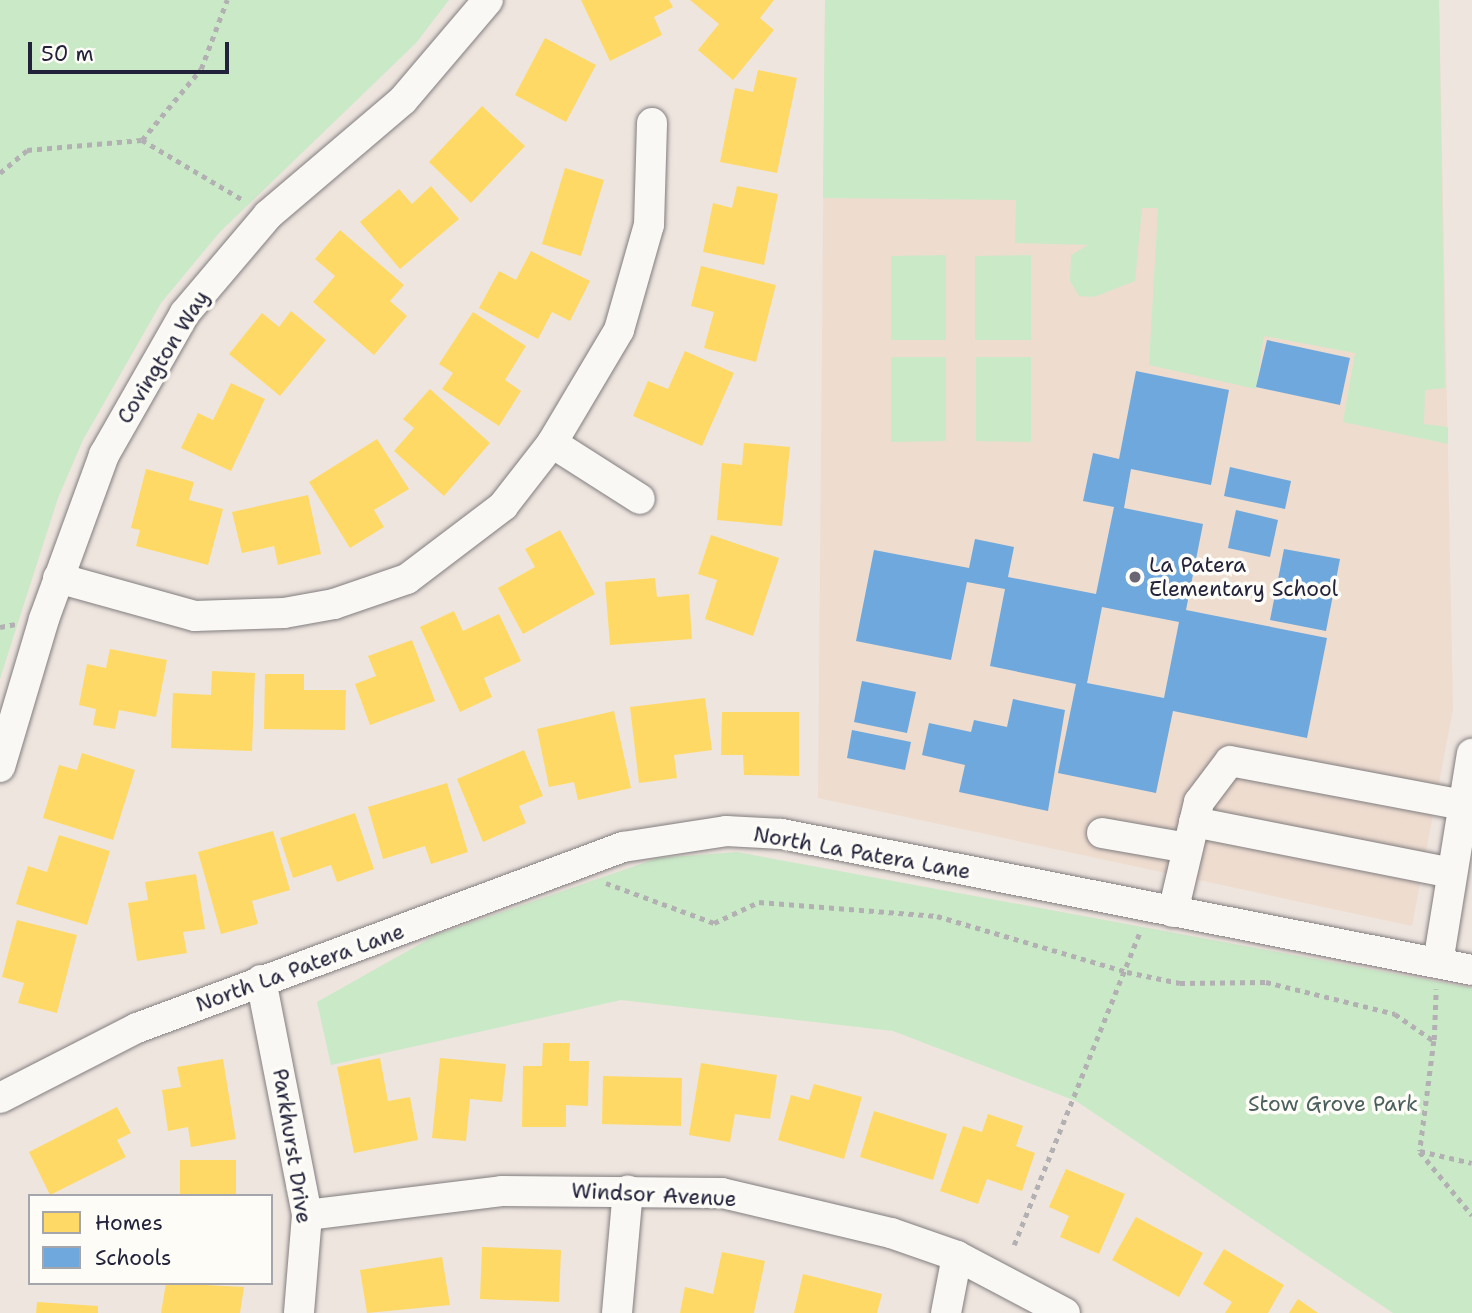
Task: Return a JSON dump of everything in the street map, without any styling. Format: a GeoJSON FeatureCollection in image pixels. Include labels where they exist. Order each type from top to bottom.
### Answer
{"type":"FeatureCollection","features":[{"type":"Feature","properties":{"kind":"street","name":"Covington Way"},"geometry":{"type":"LineString","coordinates":[[0,767],[58,578],[104,455],[185,313],[268,215],[403,100],[488,0]]}},
{"type":"Feature","properties":{"kind":"street"},"geometry":{"type":"LineString","coordinates":[[58,578],[195,616],[334,604],[407,579],[503,506],[552,443],[619,330],[640,275],[649,225],[652,123]]}},
{"type":"Feature","properties":{"kind":"street"},"geometry":{"type":"LineString","coordinates":[[552,443],[640,499]]}},
{"type":"Feature","properties":{"kind":"street"},"geometry":{"type":"LineString","coordinates":[[1438,963],[1472,754]]}},
{"type":"Feature","properties":{"kind":"street"},"geometry":{"type":"LineString","coordinates":[[1161,909],[1214,775],[1230,761],[1463,805]]}},
{"type":"Feature","properties":{"kind":"street","name":"North La Patera Lane"},"geometry":{"type":"LineString","coordinates":[[0,1098],[137,1028],[261,980],[575,869],[623,847],[726,831],[782,834],[1472,970]]}},
{"type":"Feature","properties":{"kind":"street"},"geometry":{"type":"LineString","coordinates":[[1102,832],[1191,835],[1452,873]]}},
{"type":"Feature","properties":{"kind":"street","name":"Parkhurst Drive"},"geometry":{"type":"LineString","coordinates":[[261,980],[307,1215],[299,1313]]}},
{"type":"Feature","properties":{"kind":"street"},"geometry":{"type":"LineString","coordinates":[[617,1313],[628,1190]]}},
{"type":"Feature","properties":{"kind":"street","name":"Windsor Avenue"},"geometry":{"type":"LineString","coordinates":[[307,1215],[502,1191],[628,1190],[722,1193],[891,1233],[957,1256],[1065,1313]]}},
{"type":"Feature","properties":{"kind":"street"},"geometry":{"type":"LineString","coordinates":[[946,1313],[957,1256]]}},
{"type":"Feature","properties":{"kind":"path"},"geometry":{"type":"LineString","coordinates":[[142,140],[201,69],[227,0]]}},
{"type":"Feature","properties":{"kind":"path"},"geometry":{"type":"LineString","coordinates":[[0,173],[27,150],[142,140],[268,215]]}},
{"type":"Feature","properties":{"kind":"path"},"geometry":{"type":"LineString","coordinates":[[575,869],[714,923],[759,902],[856,906],[937,916],[1127,972],[1180,983],[1266,982],[1395,1014],[1434,1041]]}},
{"type":"Feature","properties":{"kind":"path"},"geometry":{"type":"LineString","coordinates":[[1014,1245],[1127,972],[1161,909]]}},
{"type":"Feature","properties":{"kind":"path"},"geometry":{"type":"LineString","coordinates":[[1438,963],[1434,1041],[1420,1151],[1472,1215]]}},
{"type":"Feature","properties":{"kind":"path"},"geometry":{"type":"LineString","coordinates":[[1420,1151],[1472,1163]]}},
{"type":"Feature","properties":{"kind":"shaded area","name":"La Patera Elementary School"},"geometry":{"type":"Polygon","coordinates":[[[825,0],[1439,0],[1453,709],[1412,926],[818,798],[825,0]]]}},
{"type":"Feature","properties":{"kind":"green space"},"geometry":{"type":"Polygon","coordinates":[[[0,0],[449,0],[416,43],[219,233],[161,303],[83,440],[58,498],[0,679],[0,0]]]}},
{"type":"Feature","properties":{"kind":"green space"},"geometry":{"type":"Polygon","coordinates":[[[825,0],[1439,0],[1445,388],[1425,390],[1424,424],[1448,427],[1448,444],[1343,422],[1355,353],[1264,336],[1256,389],[1149,365],[1158,208],[1142,208],[1135,281],[1094,297],[1079,296],[1070,281],[1071,255],[1088,245],[1015,243],[1016,200],[823,198],[825,0]]]}},
{"type":"Feature","properties":{"kind":"green space"},"geometry":{"type":"Polygon","coordinates":[[[946,255],[946,340],[891,340],[891,256],[946,255]]]}},
{"type":"Feature","properties":{"kind":"green space"},"geometry":{"type":"Polygon","coordinates":[[[1031,255],[1031,340],[975,340],[975,256],[1031,255]]]}},
{"type":"Feature","properties":{"kind":"green space"},"geometry":{"type":"Polygon","coordinates":[[[891,357],[946,357],[946,441],[891,442],[891,357]]]}},
{"type":"Feature","properties":{"kind":"green space"},"geometry":{"type":"Polygon","coordinates":[[[976,357],[1031,357],[1031,442],[976,441],[976,357]]]}},
{"type":"Feature","properties":{"kind":"green space","name":"Stow Grove Park"},"geometry":{"type":"Polygon","coordinates":[[[737,852],[1472,988],[1472,1313],[1393,1313],[1076,1101],[893,1031],[621,1000],[331,1065],[317,1002],[436,935],[658,858],[737,852]]]}},
{"type":"Feature","properties":{"kind":"building: Homes"},"geometry":{"type":"Polygon","coordinates":[[[581,0],[669,0],[673,7],[654,17],[662,35],[610,61],[581,0]]]}},
{"type":"Feature","properties":{"kind":"building: Homes"},"geometry":{"type":"Polygon","coordinates":[[[690,0],[774,0],[760,18],[774,30],[733,80],[698,50],[719,24],[690,0]]]}},
{"type":"Feature","properties":{"kind":"building: Homes"},"geometry":{"type":"Polygon","coordinates":[[[545,38],[596,65],[566,122],[515,95],[545,38]]]}},
{"type":"Feature","properties":{"kind":"building: Homes"},"geometry":{"type":"Polygon","coordinates":[[[758,70],[797,78],[777,173],[720,162],[735,88],[753,92],[758,70]]]}},
{"type":"Feature","properties":{"kind":"building: Homes"},"geometry":{"type":"Polygon","coordinates":[[[482,106],[525,146],[471,203],[429,162],[482,106]]]}},
{"type":"Feature","properties":{"kind":"building: Homes"},"geometry":{"type":"Polygon","coordinates":[[[565,168],[604,180],[581,256],[542,244],[565,168]]]}},
{"type":"Feature","properties":{"kind":"building: Homes"},"geometry":{"type":"Polygon","coordinates":[[[431,186],[459,219],[400,269],[360,222],[399,189],[412,204],[431,186]]]}},
{"type":"Feature","properties":{"kind":"building: Homes"},"geometry":{"type":"Polygon","coordinates":[[[737,186],[778,194],[764,265],[703,252],[713,203],[732,208],[737,186]]]}},
{"type":"Feature","properties":{"kind":"building: Homes"},"geometry":{"type":"Polygon","coordinates":[[[340,230],[404,285],[390,301],[407,316],[374,355],[313,302],[335,276],[315,259],[340,230]]]}},
{"type":"Feature","properties":{"kind":"building: Homes"},"geometry":{"type":"Polygon","coordinates":[[[531,251],[590,281],[570,321],[552,312],[538,339],[479,308],[499,271],[516,280],[531,251]]]}},
{"type":"Feature","properties":{"kind":"building: Homes"},"geometry":{"type":"Polygon","coordinates":[[[701,266],[776,285],[756,362],[704,348],[714,312],[691,306],[701,266]]]}},
{"type":"Feature","properties":{"kind":"building: Homes"},"geometry":{"type":"Polygon","coordinates":[[[291,311],[326,340],[280,396],[229,354],[262,313],[279,327],[291,311]]]}},
{"type":"Feature","properties":{"kind":"building: Homes"},"geometry":{"type":"Polygon","coordinates":[[[473,312],[526,346],[505,380],[521,391],[499,426],[442,389],[453,373],[439,364],[473,312]]]}},
{"type":"Feature","properties":{"kind":"building: Homes"},"geometry":{"type":"Polygon","coordinates":[[[685,351],[734,373],[702,446],[633,416],[648,381],[668,389],[685,351]]]}},
{"type":"Feature","properties":{"kind":"building: Homes"},"geometry":{"type":"Polygon","coordinates":[[[231,383],[265,399],[231,471],[181,448],[198,413],[213,420],[231,383]]]}},
{"type":"Feature","properties":{"kind":"building: Homes"},"geometry":{"type":"Polygon","coordinates":[[[430,389],[490,443],[444,496],[394,451],[414,428],[403,419],[430,389]]]}},
{"type":"Feature","properties":{"kind":"building: Homes"},"geometry":{"type":"Polygon","coordinates":[[[377,439],[409,489],[374,510],[384,527],[350,548],[309,482],[377,439]]]}},
{"type":"Feature","properties":{"kind":"building: Homes"},"geometry":{"type":"Polygon","coordinates":[[[744,443],[790,447],[782,526],[717,520],[722,463],[742,465],[744,443]]]}},
{"type":"Feature","properties":{"kind":"building: Homes"},"geometry":{"type":"Polygon","coordinates":[[[146,469],[194,482],[189,500],[223,509],[208,565],[136,546],[140,530],[131,528],[146,469]]]}},
{"type":"Feature","properties":{"kind":"building: Homes"},"geometry":{"type":"Polygon","coordinates":[[[308,495],[321,554],[278,565],[274,546],[242,553],[232,512],[308,495]]]}},
{"type":"Feature","properties":{"kind":"building: Homes"},"geometry":{"type":"Polygon","coordinates":[[[560,530],[595,594],[523,634],[498,588],[535,567],[525,549],[560,530]]]}},
{"type":"Feature","properties":{"kind":"building: Homes"},"geometry":{"type":"Polygon","coordinates":[[[711,535],[779,558],[753,636],[705,619],[717,580],[698,574],[711,535]]]}},
{"type":"Feature","properties":{"kind":"building: Homes"},"geometry":{"type":"Polygon","coordinates":[[[655,578],[657,597],[689,594],[692,639],[610,645],[605,582],[655,578]]]}},
{"type":"Feature","properties":{"kind":"building: Homes"},"geometry":{"type":"Polygon","coordinates":[[[454,611],[463,631],[499,614],[521,661],[484,678],[492,697],[460,712],[420,627],[454,611]]]}},
{"type":"Feature","properties":{"kind":"building: Homes"},"geometry":{"type":"Polygon","coordinates":[[[412,640],[435,701],[370,725],[355,684],[376,676],[368,656],[412,640]]]}},
{"type":"Feature","properties":{"kind":"building: Homes"},"geometry":{"type":"Polygon","coordinates":[[[110,649],[167,660],[156,717],[119,710],[115,729],[93,725],[96,709],[79,705],[87,664],[106,668],[110,649]]]}},
{"type":"Feature","properties":{"kind":"building: Homes"},"geometry":{"type":"Polygon","coordinates":[[[212,671],[255,673],[252,751],[171,748],[173,693],[211,695],[212,671]]]}},
{"type":"Feature","properties":{"kind":"building: Homes"},"geometry":{"type":"Polygon","coordinates":[[[265,674],[304,674],[304,690],[346,690],[345,730],[264,729],[265,674]]]}},
{"type":"Feature","properties":{"kind":"building: Homes"},"geometry":{"type":"Polygon","coordinates":[[[705,698],[712,750],[674,755],[677,778],[639,783],[630,707],[705,698]]]}},
{"type":"Feature","properties":{"kind":"building: Homes"},"geometry":{"type":"Polygon","coordinates":[[[614,711],[631,788],[578,800],[574,782],[549,787],[537,729],[614,711]]]}},
{"type":"Feature","properties":{"kind":"building: Homes"},"geometry":{"type":"Polygon","coordinates":[[[722,712],[799,712],[799,776],[744,775],[743,755],[721,755],[722,712]]]}},
{"type":"Feature","properties":{"kind":"building: Homes"},"geometry":{"type":"Polygon","coordinates":[[[524,750],[543,796],[519,806],[526,823],[483,842],[457,779],[524,750]]]}},
{"type":"Feature","properties":{"kind":"building: Homes"},"geometry":{"type":"Polygon","coordinates":[[[82,753],[135,770],[113,840],[43,818],[59,765],[77,770],[82,753]]]}},
{"type":"Feature","properties":{"kind":"building: Homes"},"geometry":{"type":"Polygon","coordinates":[[[447,783],[468,852],[431,864],[425,846],[383,859],[368,807],[447,783]]]}},
{"type":"Feature","properties":{"kind":"building: Homes"},"geometry":{"type":"Polygon","coordinates":[[[355,813],[374,869],[337,882],[331,865],[293,878],[280,838],[355,813]]]}},
{"type":"Feature","properties":{"kind":"building: Homes"},"geometry":{"type":"Polygon","coordinates":[[[273,831],[290,890],[252,901],[258,924],[221,934],[198,852],[273,831]]]}},
{"type":"Feature","properties":{"kind":"building: Homes"},"geometry":{"type":"Polygon","coordinates":[[[59,835],[110,851],[87,925],[16,904],[28,866],[47,872],[59,835]]]}},
{"type":"Feature","properties":{"kind":"building: Homes"},"geometry":{"type":"Polygon","coordinates":[[[196,874],[205,929],[183,932],[187,953],[137,961],[128,903],[148,900],[145,882],[196,874]]]}},
{"type":"Feature","properties":{"kind":"building: Homes"},"geometry":{"type":"Polygon","coordinates":[[[17,920],[77,935],[57,1013],[18,1003],[24,983],[2,977],[17,920]]]}},
{"type":"Feature","properties":{"kind":"building: Homes"},"geometry":{"type":"Polygon","coordinates":[[[543,1043],[570,1043],[569,1061],[589,1061],[588,1106],[566,1105],[566,1127],[522,1127],[523,1066],[542,1066],[543,1043]]]}},
{"type":"Feature","properties":{"kind":"building: Homes"},"geometry":{"type":"Polygon","coordinates":[[[380,1058],[388,1101],[410,1097],[418,1140],[354,1153],[337,1067],[380,1058]]]}},
{"type":"Feature","properties":{"kind":"building: Homes"},"geometry":{"type":"Polygon","coordinates":[[[440,1058],[506,1064],[502,1102],[470,1099],[466,1141],[432,1138],[440,1058]]]}},
{"type":"Feature","properties":{"kind":"building: Homes"},"geometry":{"type":"Polygon","coordinates":[[[223,1059],[236,1139],[191,1147],[188,1127],[168,1131],[162,1090],[181,1087],[177,1067],[223,1059]]]}},
{"type":"Feature","properties":{"kind":"building: Homes"},"geometry":{"type":"Polygon","coordinates":[[[701,1063],[777,1075],[770,1119],[735,1114],[730,1142],[689,1135],[701,1063]]]}},
{"type":"Feature","properties":{"kind":"building: Homes"},"geometry":{"type":"Polygon","coordinates":[[[603,1076],[682,1078],[681,1126],[602,1124],[603,1076]]]}},
{"type":"Feature","properties":{"kind":"building: Homes"},"geometry":{"type":"Polygon","coordinates":[[[814,1084],[862,1097],[844,1159],[778,1140],[791,1095],[809,1100],[814,1084]]]}},
{"type":"Feature","properties":{"kind":"building: Homes"},"geometry":{"type":"Polygon","coordinates":[[[117,1107],[131,1133],[117,1140],[126,1157],[52,1194],[50,1194],[29,1152],[117,1107]]]}},
{"type":"Feature","properties":{"kind":"building: Homes"},"geometry":{"type":"Polygon","coordinates":[[[874,1111],[947,1134],[933,1180],[860,1157],[874,1111]]]}},
{"type":"Feature","properties":{"kind":"building: Homes"},"geometry":{"type":"Polygon","coordinates":[[[988,1114],[1023,1126],[1016,1146],[1035,1153],[1022,1191],[987,1179],[978,1204],[940,1191],[963,1126],[982,1132],[988,1114]]]}},
{"type":"Feature","properties":{"kind":"building: Homes"},"geometry":{"type":"Polygon","coordinates":[[[180,1160],[236,1160],[236,1194],[180,1194],[180,1160]]]}},
{"type":"Feature","properties":{"kind":"building: Homes"},"geometry":{"type":"Polygon","coordinates":[[[1066,1169],[1125,1194],[1099,1254],[1060,1237],[1069,1216],[1049,1207],[1066,1169]]]}},
{"type":"Feature","properties":{"kind":"building: Homes"},"geometry":{"type":"Polygon","coordinates":[[[1136,1217],[1203,1253],[1179,1297],[1112,1260],[1136,1217]]]}},
{"type":"Feature","properties":{"kind":"building: Homes"},"geometry":{"type":"Polygon","coordinates":[[[482,1247],[561,1250],[559,1302],[480,1299],[482,1247]]]}},
{"type":"Feature","properties":{"kind":"building: Homes"},"geometry":{"type":"Polygon","coordinates":[[[1224,1249],[1284,1285],[1268,1313],[1225,1313],[1232,1302],[1203,1284],[1224,1249]]]}},
{"type":"Feature","properties":{"kind":"building: Homes"},"geometry":{"type":"Polygon","coordinates":[[[722,1252],[765,1261],[754,1313],[680,1313],[685,1287],[713,1294],[722,1252]]]}},
{"type":"Feature","properties":{"kind":"building: Homes"},"geometry":{"type":"Polygon","coordinates":[[[442,1257],[450,1305],[367,1313],[360,1270],[442,1257]]]}},
{"type":"Feature","properties":{"kind":"building: Homes"},"geometry":{"type":"Polygon","coordinates":[[[803,1274],[882,1294],[877,1313],[794,1313],[803,1274]]]}},
{"type":"Feature","properties":{"kind":"building: Homes"},"geometry":{"type":"Polygon","coordinates":[[[166,1285],[244,1287],[240,1313],[161,1313],[166,1285]]]}},
{"type":"Feature","properties":{"kind":"building: Homes"},"geometry":{"type":"Polygon","coordinates":[[[1298,1299],[1318,1313],[1289,1313],[1298,1299]]]}},
{"type":"Feature","properties":{"kind":"building: Homes"},"geometry":{"type":"Polygon","coordinates":[[[37,1302],[98,1306],[98,1313],[36,1313],[37,1302]]]}},
{"type":"Feature","properties":{"kind":"building: Schools"},"geometry":{"type":"Polygon","coordinates":[[[1267,340],[1350,358],[1340,405],[1256,387],[1267,340]]]}},
{"type":"Feature","properties":{"kind":"building: Schools"},"geometry":{"type":"Polygon","coordinates":[[[1136,371],[1229,390],[1211,485],[1131,469],[1124,508],[1203,524],[1186,610],[1327,638],[1307,738],[1173,711],[1156,793],[1058,773],[1076,684],[990,666],[1005,589],[967,582],[951,660],[856,641],[874,550],[969,568],[975,539],[1014,547],[1008,577],[1096,594],[1114,507],[1083,501],[1093,453],[1119,459],[1136,371]],[[1102,607],[1087,683],[1164,698],[1179,622],[1102,607]]]}},
{"type":"Feature","properties":{"kind":"building: Schools"},"geometry":{"type":"Polygon","coordinates":[[[1230,467],[1291,481],[1285,509],[1224,496],[1230,467]]]}},
{"type":"Feature","properties":{"kind":"building: Schools"},"geometry":{"type":"Polygon","coordinates":[[[1236,510],[1278,520],[1270,557],[1228,548],[1236,510]]]}},
{"type":"Feature","properties":{"kind":"building: Schools"},"geometry":{"type":"Polygon","coordinates":[[[1284,549],[1340,559],[1326,631],[1270,620],[1284,549]]]}},
{"type":"Feature","properties":{"kind":"building: Schools"},"geometry":{"type":"Polygon","coordinates":[[[862,681],[916,692],[907,733],[854,722],[862,681]]]}},
{"type":"Feature","properties":{"kind":"building: Schools"},"geometry":{"type":"Polygon","coordinates":[[[1013,699],[1065,710],[1048,811],[959,792],[965,765],[922,755],[929,723],[971,732],[974,720],[1007,727],[1013,699]]]}},
{"type":"Feature","properties":{"kind":"building: Schools"},"geometry":{"type":"Polygon","coordinates":[[[852,730],[911,742],[905,770],[847,758],[852,730]]]}},
{"type":"Feature","properties":{"kind":"place","name":"La Patera Elementary School"},"geometry":{"type":"Point","coordinates":[1135,577]}}]}
